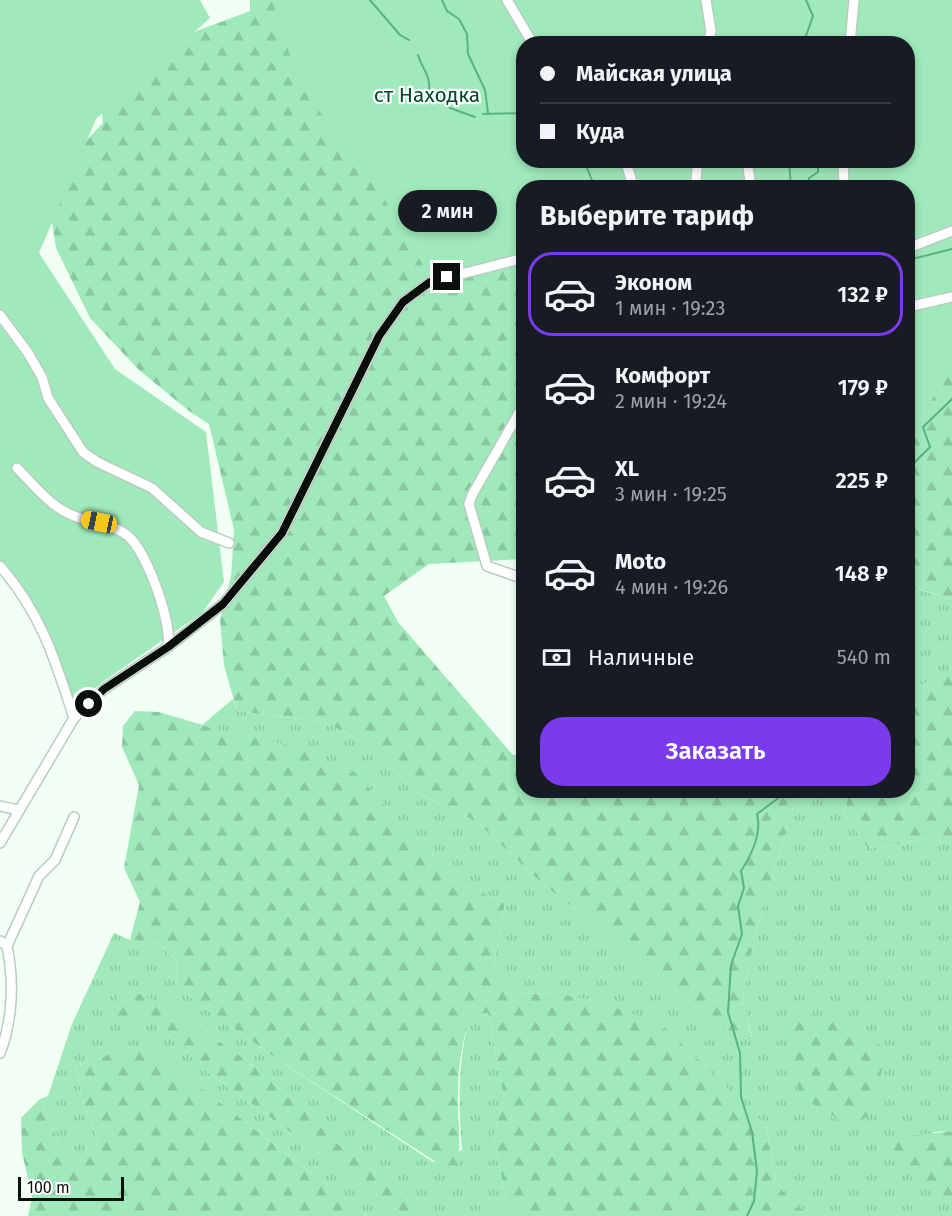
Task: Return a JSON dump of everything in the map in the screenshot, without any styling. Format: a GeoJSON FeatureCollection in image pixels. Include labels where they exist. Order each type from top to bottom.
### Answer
{"type":"FeatureCollection","features":[{"type":"Feature","properties":{"kind":"street"},"geometry":{"type":"LineString","coordinates":[[507,0],[528,36]]}},
{"type":"Feature","properties":{"kind":"street"},"geometry":{"type":"LineString","coordinates":[[706,0],[711,30],[710,36]]}},
{"type":"Feature","properties":{"kind":"street"},"geometry":{"type":"LineString","coordinates":[[851,36],[854,0]]}},
{"type":"Feature","properties":{"kind":"street"},"geometry":{"type":"LineString","coordinates":[[915,245],[952,231]]}},
{"type":"Feature","properties":{"kind":"street"},"geometry":{"type":"LineString","coordinates":[[0,843],[74,718],[104,689],[168,647],[223,604],[282,533],[379,336],[403,302],[430,282],[516,260]]}},
{"type":"Feature","properties":{"kind":"street"},"geometry":{"type":"LineString","coordinates":[[915,305],[952,297]]}},
{"type":"Feature","properties":{"kind":"street"},"geometry":{"type":"LineString","coordinates":[[0,315],[28,353],[42,377],[48,398],[83,452],[97,462],[153,488],[201,532],[229,543]]}},
{"type":"Feature","properties":{"kind":"street"},"geometry":{"type":"LineString","coordinates":[[516,418],[472,495],[470,504],[487,566],[516,576]]}},
{"type":"Feature","properties":{"kind":"street"},"geometry":{"type":"LineString","coordinates":[[16,468],[61,510],[110,526],[130,537],[139,550],[162,602],[170,636],[168,647]]}},
{"type":"Feature","properties":{"kind":"street"},"geometry":{"type":"LineString","coordinates":[[0,566],[20,590],[45,631],[74,718]]}},
{"type":"Feature","properties":{"kind":"street"},"geometry":{"type":"LineString","coordinates":[[0,806],[19,810]]}},
{"type":"Feature","properties":{"kind":"street"},"geometry":{"type":"LineString","coordinates":[[0,1053],[7,1035],[12,971],[4,943],[39,876],[55,860],[74,818]]}},
{"type":"Feature","properties":{"kind":"green space"},"geometry":{"type":"Polygon","coordinates":[[[0,0],[200,0],[210,18],[96,119],[39,253],[115,369],[206,432],[224,582],[202,613],[101,683],[77,704],[50,659],[27,610],[0,574],[0,0]]]}},
{"type":"Feature","properties":{"kind":"green space"},"geometry":{"type":"Polygon","coordinates":[[[250,0],[278,0],[516,239],[516,559],[429,564],[384,596],[398,622],[513,755],[516,755],[516,798],[796,798],[756,932],[742,998],[752,1039],[720,1028],[653,970],[544,885],[477,822],[418,793],[364,742],[324,722],[237,711],[224,665],[220,620],[231,577],[234,530],[209,424],[189,411],[139,370],[90,318],[56,248],[46,183],[103,123],[98,72],[143,51],[250,11],[250,0]]]}},
{"type":"Feature","properties":{"kind":"green space","name":"ст Находка"},"geometry":{"type":"Polygon","coordinates":[[[272,0],[952,0],[952,371],[915,422],[915,180],[516,180],[516,264],[434,284],[377,186],[300,86],[272,0]]]}},
{"type":"Feature","properties":{"kind":"green space"},"geometry":{"type":"Polygon","coordinates":[[[952,354],[952,599],[915,590],[915,389],[952,354]]]}},
{"type":"Feature","properties":{"kind":"green space"},"geometry":{"type":"Polygon","coordinates":[[[915,589],[952,599],[952,676],[942,673],[915,689],[915,589]]]}},
{"type":"Feature","properties":{"kind":"green space"},"geometry":{"type":"Polygon","coordinates":[[[942,672],[952,676],[952,844],[929,839],[868,849],[844,812],[848,798],[915,798],[915,689],[942,672]]]}},
{"type":"Feature","properties":{"kind":"green space"},"geometry":{"type":"Polygon","coordinates":[[[233,699],[237,711],[324,722],[364,742],[418,793],[477,822],[544,885],[653,970],[720,1028],[752,1038],[742,998],[756,932],[796,798],[848,798],[844,812],[868,849],[929,839],[952,844],[952,1131],[933,1132],[944,1200],[952,1202],[952,1216],[822,1216],[794,1206],[776,1181],[766,1125],[559,994],[507,993],[494,966],[505,903],[464,885],[400,823],[357,774],[202,725],[233,699]]]}},
{"type":"Feature","properties":{"kind":"green space"},"geometry":{"type":"Polygon","coordinates":[[[135,711],[159,712],[216,729],[300,748],[357,774],[400,823],[464,885],[505,903],[494,966],[507,993],[559,994],[601,1002],[663,1026],[766,1125],[776,1181],[794,1206],[822,1216],[509,1216],[494,1136],[504,1098],[488,1013],[470,1015],[463,1043],[458,1082],[459,1143],[456,1175],[280,1061],[176,987],[177,961],[158,943],[130,940],[140,902],[124,868],[139,785],[122,747],[123,726],[135,711]]]}},
{"type":"Feature","properties":{"kind":"green space"},"geometry":{"type":"Polygon","coordinates":[[[114,933],[130,940],[158,943],[177,961],[176,987],[280,1061],[433,1162],[462,1150],[460,1081],[466,1031],[470,1014],[488,1013],[504,1098],[494,1136],[509,1216],[431,1216],[336,1143],[309,1114],[246,1060],[163,1003],[116,1017],[156,1024],[209,1073],[406,1216],[367,1216],[165,1060],[106,1056],[76,1066],[82,1099],[99,1143],[80,1160],[59,1143],[40,1099],[48,1096],[72,1024],[114,933]]]}},
{"type":"Feature","properties":{"kind":"green space"},"geometry":{"type":"Polygon","coordinates":[[[138,994],[163,1003],[246,1060],[309,1114],[336,1143],[431,1216],[406,1216],[209,1073],[156,1024],[115,1017],[118,997],[138,994]]]}},
{"type":"Feature","properties":{"kind":"green space"},"geometry":{"type":"Polygon","coordinates":[[[800,1011],[840,1025],[886,1048],[874,1111],[852,1127],[800,1096],[790,1062],[789,1045],[790,1035],[800,1011]]]}},
{"type":"Feature","properties":{"kind":"green space"},"geometry":{"type":"Polygon","coordinates":[[[116,1046],[165,1060],[367,1216],[28,1216],[32,1197],[22,1152],[21,1118],[40,1099],[59,1143],[80,1160],[99,1143],[82,1099],[76,1066],[106,1056],[116,1046]]]}},
{"type":"Feature","properties":{"kind":"green space"},"geometry":{"type":"Polygon","coordinates":[[[952,1131],[952,1202],[944,1200],[903,1171],[884,1139],[952,1131]]]}},
{"type":"Feature","properties":{"kind":"waterway"},"geometry":{"type":"LineString","coordinates":[[370,0],[400,35],[409,40]]}},
{"type":"Feature","properties":{"kind":"waterway"},"geometry":{"type":"LineString","coordinates":[[442,0],[447,11],[459,19],[467,34],[468,54],[485,90],[488,113]]}},
{"type":"Feature","properties":{"kind":"waterway"},"geometry":{"type":"LineString","coordinates":[[806,0],[813,16],[806,36]]}},
{"type":"Feature","properties":{"kind":"waterway"},"geometry":{"type":"LineString","coordinates":[[418,55],[427,76],[429,90],[450,108],[475,117]]}},
{"type":"Feature","properties":{"kind":"waterway"},"geometry":{"type":"LineString","coordinates":[[483,114],[516,113]]}},
{"type":"Feature","properties":{"kind":"waterway"},"geometry":{"type":"LineString","coordinates":[[587,168],[592,180]]}},
{"type":"Feature","properties":{"kind":"waterway"},"geometry":{"type":"LineString","coordinates":[[790,168],[790,180]]}},
{"type":"Feature","properties":{"kind":"waterway"},"geometry":{"type":"LineString","coordinates":[[809,180],[818,172],[818,168]]}},
{"type":"Feature","properties":{"kind":"waterway"},"geometry":{"type":"LineString","coordinates":[[915,258],[952,249]]}},
{"type":"Feature","properties":{"kind":"waterway"},"geometry":{"type":"LineString","coordinates":[[915,462],[930,447],[923,427],[952,399]]}},
{"type":"Feature","properties":{"kind":"waterway"},"geometry":{"type":"LineString","coordinates":[[747,1216],[754,1201],[757,1171],[752,1132],[741,1097],[740,1053],[728,1012],[731,965],[742,934],[738,906],[744,888],[741,871],[755,843],[758,829],[757,814],[778,798]]}},
{"type":"Feature","properties":{"kind":"route"},"geometry":{"type":"LineString","coordinates":[[89,704],[104,689],[168,647],[223,604],[282,533],[379,336],[403,302],[430,282],[447,277]]}}]}
